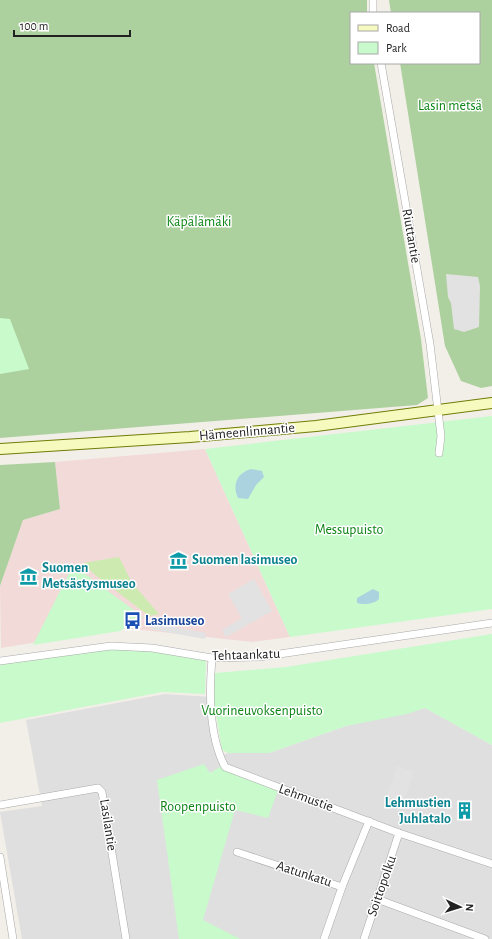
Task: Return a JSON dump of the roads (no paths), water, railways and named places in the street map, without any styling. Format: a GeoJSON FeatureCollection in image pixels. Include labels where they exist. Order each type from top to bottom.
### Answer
{"type":"FeatureCollection","features":[{"type":"Feature","properties":{"kind":"main road","name":"Hämeenlinnantie"},"geometry":{"type":"LineString","coordinates":[[0,449],[205,436],[316,426],[492,403]]}},
{"type":"Feature","properties":{"kind":"street"},"geometry":{"type":"LineString","coordinates":[[373,0],[373,12]]}},
{"type":"Feature","properties":{"kind":"street","name":"Riuttantie"},"geometry":{"type":"LineString","coordinates":[[381,64],[430,344],[441,436],[439,453]]}},
{"type":"Feature","properties":{"kind":"street","name":"Tehtaankatu"},"geometry":{"type":"LineString","coordinates":[[0,661],[112,646],[152,648],[212,658],[259,657],[492,624]]}},
{"type":"Feature","properties":{"kind":"street","name":"Lehmustie"},"geometry":{"type":"LineString","coordinates":[[212,658],[211,684],[213,722],[219,756],[224,767],[399,833],[492,864]]}},
{"type":"Feature","properties":{"kind":"street","name":"Lasilantie"},"geometry":{"type":"LineString","coordinates":[[0,805],[98,788],[102,792],[126,939]]}},
{"type":"Feature","properties":{"kind":"street"},"geometry":{"type":"LineString","coordinates":[[342,887],[369,821]]}},
{"type":"Feature","properties":{"kind":"street","name":"Soittopolku"},"geometry":{"type":"LineString","coordinates":[[364,939],[399,833]]}},
{"type":"Feature","properties":{"kind":"street","name":"Aatunkatu"},"geometry":{"type":"LineString","coordinates":[[237,852],[342,887],[324,939]]}},
{"type":"Feature","properties":{"kind":"street"},"geometry":{"type":"LineString","coordinates":[[0,856],[13,939]]}},
{"type":"Feature","properties":{"kind":"street"},"geometry":{"type":"LineString","coordinates":[[377,899],[485,939]]}},
{"type":"Feature","properties":{"kind":"water"},"geometry":{"type":"Polygon","coordinates":[[[251,469],[262,471],[264,477],[256,485],[248,499],[238,498],[236,493],[237,480],[242,473],[251,469]]]}},
{"type":"Feature","properties":{"kind":"water"},"geometry":{"type":"Polygon","coordinates":[[[373,589],[379,592],[379,599],[369,604],[357,603],[357,598],[373,589]]]}},
{"type":"Feature","properties":{"kind":"place","name":"Suomen lasimuseo"},"geometry":{"type":"Point","coordinates":[179,560]}},
{"type":"Feature","properties":{"kind":"place","name":"Suomen Metsästysmuseo"},"geometry":{"type":"Point","coordinates":[29,576]}},
{"type":"Feature","properties":{"kind":"place","name":"Lasimuseo"},"geometry":{"type":"Point","coordinates":[132,621]}},
{"type":"Feature","properties":{"kind":"place","name":"Lehmustien Juhlatalo"},"geometry":{"type":"Point","coordinates":[464,811]}},
{"type":"Feature","properties":{"kind":"park label","name":"Lasin metsä"},"geometry":{"type":"Point","coordinates":[450,106]}},
{"type":"Feature","properties":{"kind":"park label","name":"Käpälämäki"},"geometry":{"type":"Point","coordinates":[199,222]}},
{"type":"Feature","properties":{"kind":"park label","name":"Messupuisto"},"geometry":{"type":"Point","coordinates":[349,530]}},
{"type":"Feature","properties":{"kind":"park label","name":"Vuorineuvoksenpuisto"},"geometry":{"type":"Point","coordinates":[262,711]}},
{"type":"Feature","properties":{"kind":"park label","name":"Roopenpuisto"},"geometry":{"type":"Point","coordinates":[198,807]}}]}
